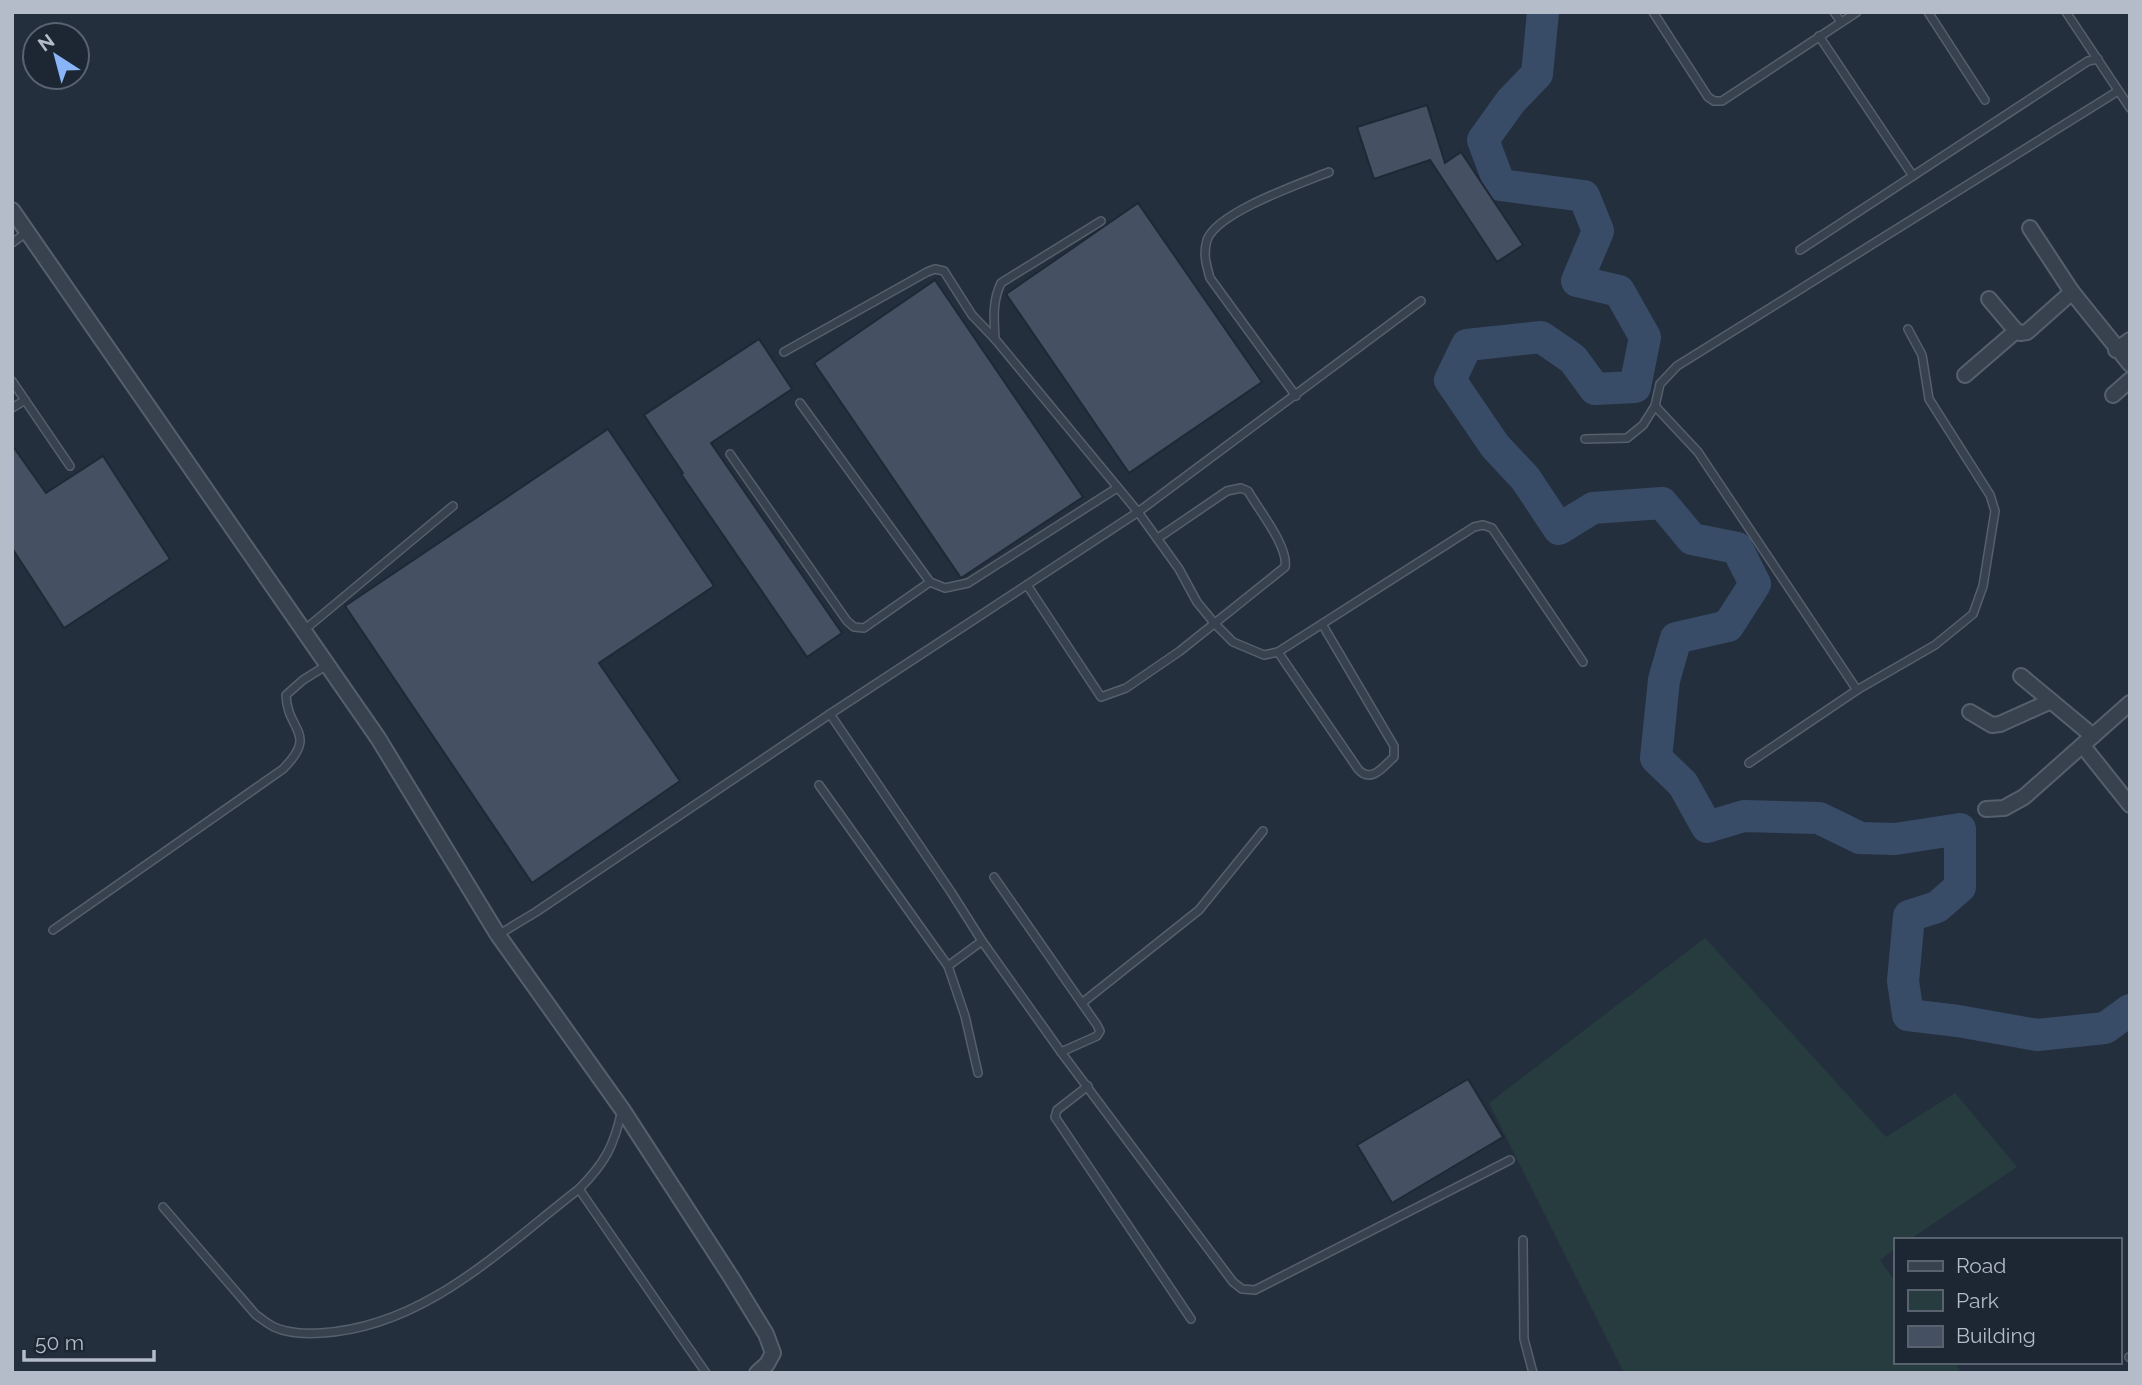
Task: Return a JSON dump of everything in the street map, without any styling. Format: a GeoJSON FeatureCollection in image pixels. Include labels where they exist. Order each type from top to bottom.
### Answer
{"type":"FeatureCollection","features":[{"type":"Feature","properties":{"kind":"street"},"geometry":{"type":"LineString","coordinates":[[12,210],[378,738],[498,935],[622,1109],[766,1334],[772,1353],[767,1364],[757,1373]]}},
{"type":"Feature","properties":{"kind":"street"},"geometry":{"type":"LineString","coordinates":[[2031,228],[2072,292],[2130,364]]}},
{"type":"Feature","properties":{"kind":"street"},"geometry":{"type":"LineString","coordinates":[[1989,299],[2016,331],[2027,332],[2072,292]]}},
{"type":"Feature","properties":{"kind":"street"},"geometry":{"type":"LineString","coordinates":[[1965,375],[2016,331]]}},
{"type":"Feature","properties":{"kind":"street"},"geometry":{"type":"LineString","coordinates":[[2116,349],[2130,340]]}},
{"type":"Feature","properties":{"kind":"street"},"geometry":{"type":"LineString","coordinates":[[2113,395],[2130,380]]}},
{"type":"Feature","properties":{"kind":"street"},"geometry":{"type":"LineString","coordinates":[[2021,676],[2051,701],[2088,741],[2130,805]]}},
{"type":"Feature","properties":{"kind":"street"},"geometry":{"type":"LineString","coordinates":[[1970,712],[1992,725],[2000,724],[2051,701]]}},
{"type":"Feature","properties":{"kind":"street"},"geometry":{"type":"LineString","coordinates":[[1986,808],[1996,809],[2014,804],[2130,703]]}},
{"type":"Feature","properties":{"kind":"lane"},"geometry":{"type":"LineString","coordinates":[[1653,12],[1708,97],[1714,101],[1722,101],[1857,12]]}},
{"type":"Feature","properties":{"kind":"lane"},"geometry":{"type":"LineString","coordinates":[[1834,12],[1841,22]]}},
{"type":"Feature","properties":{"kind":"lane"},"geometry":{"type":"LineString","coordinates":[[1928,12],[1985,100]]}},
{"type":"Feature","properties":{"kind":"lane"},"geometry":{"type":"LineString","coordinates":[[2066,12],[2130,108]]}},
{"type":"Feature","properties":{"kind":"lane"},"geometry":{"type":"LineString","coordinates":[[1819,36],[1913,176]]}},
{"type":"Feature","properties":{"kind":"lane"},"geometry":{"type":"LineString","coordinates":[[1800,250],[2088,61],[2098,59]]}},
{"type":"Feature","properties":{"kind":"lane"},"geometry":{"type":"LineString","coordinates":[[1585,439],[1627,438],[1643,425],[1655,406],[1660,384],[1677,366],[2118,90]]}},
{"type":"Feature","properties":{"kind":"lane"},"geometry":{"type":"LineString","coordinates":[[1296,396],[1210,278],[1204,257],[1208,237],[1222,223],[1256,201],[1329,172]]}},
{"type":"Feature","properties":{"kind":"lane"},"geometry":{"type":"LineString","coordinates":[[995,339],[994,308],[1001,284],[1101,221]]}},
{"type":"Feature","properties":{"kind":"lane"},"geometry":{"type":"LineString","coordinates":[[12,243],[27,232]]}},
{"type":"Feature","properties":{"kind":"lane"},"geometry":{"type":"LineString","coordinates":[[784,352],[935,269],[944,271],[972,315],[995,339],[1138,512],[1179,569],[1197,602],[1233,642],[1264,655],[1278,652],[1474,527],[1483,525],[1492,528],[1583,662]]}},
{"type":"Feature","properties":{"kind":"lane"},"geometry":{"type":"LineString","coordinates":[[498,935],[1138,512],[1421,301]]}},
{"type":"Feature","properties":{"kind":"lane"},"geometry":{"type":"LineString","coordinates":[[1749,762],[1857,690],[1935,645],[1973,614],[1983,586],[1995,511],[1990,495],[1929,399],[1922,355],[1908,329]]}},
{"type":"Feature","properties":{"kind":"lane"},"geometry":{"type":"LineString","coordinates":[[12,381],[70,466]]}},
{"type":"Feature","properties":{"kind":"lane"},"geometry":{"type":"LineString","coordinates":[[12,408],[25,400]]}},
{"type":"Feature","properties":{"kind":"lane"},"geometry":{"type":"LineString","coordinates":[[800,403],[930,582],[945,588],[968,583],[1117,488]]}},
{"type":"Feature","properties":{"kind":"lane"},"geometry":{"type":"LineString","coordinates":[[1655,406],[1698,452],[1857,690]]}},
{"type":"Feature","properties":{"kind":"lane"},"geometry":{"type":"LineString","coordinates":[[730,454],[847,621],[854,627],[864,628],[930,582]]}},
{"type":"Feature","properties":{"kind":"lane"},"geometry":{"type":"LineString","coordinates":[[1027,585],[1101,697],[1126,688],[1215,624],[1285,567],[1285,554],[1248,491],[1241,488],[1227,491],[1158,538]]}},
{"type":"Feature","properties":{"kind":"lane"},"geometry":{"type":"LineString","coordinates":[[303,631],[453,506]]}},
{"type":"Feature","properties":{"kind":"lane"},"geometry":{"type":"LineString","coordinates":[[1278,652],[1358,769],[1367,776],[1380,771],[1394,757],[1394,746],[1322,624]]}},
{"type":"Feature","properties":{"kind":"lane"},"geometry":{"type":"LineString","coordinates":[[52,930],[283,769],[295,757],[301,744],[298,728],[286,706],[286,695],[327,665]]}},
{"type":"Feature","properties":{"kind":"lane"},"geometry":{"type":"LineString","coordinates":[[830,714],[982,941],[1233,1282],[1241,1289],[1255,1290],[1510,1160]]}},
{"type":"Feature","properties":{"kind":"lane"},"geometry":{"type":"LineString","coordinates":[[819,785],[948,966],[965,1016],[978,1073]]}},
{"type":"Feature","properties":{"kind":"lane"},"geometry":{"type":"LineString","coordinates":[[1082,1003],[1199,910],[1264,831]]}},
{"type":"Feature","properties":{"kind":"lane"},"geometry":{"type":"LineString","coordinates":[[994,877],[1100,1031],[1097,1036],[1062,1052]]}},
{"type":"Feature","properties":{"kind":"lane"},"geometry":{"type":"LineString","coordinates":[[948,966],[982,941]]}},
{"type":"Feature","properties":{"kind":"lane"},"geometry":{"type":"LineString","coordinates":[[1088,1086],[1057,1110],[1055,1117],[1191,1319]]}},
{"type":"Feature","properties":{"kind":"lane"},"geometry":{"type":"LineString","coordinates":[[163,1208],[256,1315],[275,1328],[307,1334],[339,1332],[369,1326],[403,1314],[438,1296],[480,1269],[579,1189],[592,1176],[615,1141],[622,1109]]}},
{"type":"Feature","properties":{"kind":"lane"},"geometry":{"type":"LineString","coordinates":[[579,1189],[706,1373]]}},
{"type":"Feature","properties":{"kind":"lane"},"geometry":{"type":"LineString","coordinates":[[1523,1240],[1524,1339],[1533,1373]]}},
{"type":"Feature","properties":{"kind":"green space"},"geometry":{"type":"Polygon","coordinates":[[[1705,938],[1886,1137],[1955,1093],[2017,1167],[1912,1238],[1894,1238],[1894,1250],[1880,1260],[1894,1280],[1894,1364],[1956,1364],[1960,1370],[1956,1373],[1624,1373],[1489,1103],[1705,938]]]}},
{"type":"Feature","properties":{"kind":"building"},"geometry":{"type":"Polygon","coordinates":[[[1427,105],[1445,163],[1461,152],[1523,245],[1497,262],[1430,160],[1374,179],[1357,127],[1427,105]]]}},
{"type":"Feature","properties":{"kind":"building"},"geometry":{"type":"Polygon","coordinates":[[[1138,203],[1262,382],[1129,473],[1006,294],[1138,203]]]}},
{"type":"Feature","properties":{"kind":"building"},"geometry":{"type":"Polygon","coordinates":[[[935,280],[1083,497],[961,578],[814,363],[935,280]]]}},
{"type":"Feature","properties":{"kind":"building"},"geometry":{"type":"Polygon","coordinates":[[[759,339],[792,389],[711,443],[842,633],[807,657],[681,474],[683,473],[644,415],[759,339]]]}},
{"type":"Feature","properties":{"kind":"building"},"geometry":{"type":"Polygon","coordinates":[[[608,429],[714,586],[599,663],[680,781],[532,883],[345,606],[608,429]]]}},
{"type":"Feature","properties":{"kind":"building"},"geometry":{"type":"Polygon","coordinates":[[[12,445],[46,493],[103,456],[170,559],[64,628],[12,548],[12,445]]]}},
{"type":"Feature","properties":{"kind":"building"},"geometry":{"type":"Polygon","coordinates":[[[1468,1079],[1503,1137],[1392,1203],[1357,1145],[1468,1079]]]}},
{"type":"Feature","properties":{"kind":"waterway"},"geometry":{"type":"LineString","coordinates":[[1543,12],[1537,74],[1511,101],[1483,140],[1500,185],[1584,196],[1598,231],[1577,281],[1619,291],[1645,337],[1635,387],[1595,389],[1573,359],[1541,337],[1467,345],[1450,380],[1495,446],[1525,478],[1559,529],[1593,508],[1662,503],[1692,539],[1737,548],[1755,584],[1728,626],[1676,638],[1664,680],[1656,758],[1683,784],[1707,827],[1744,816],[1819,818],[1860,838],[1895,839],[1960,829],[1960,887],[1937,907],[1909,916],[1903,981],[1908,1015],[2037,1035],[2105,1028],[2130,1010]]}}]}
